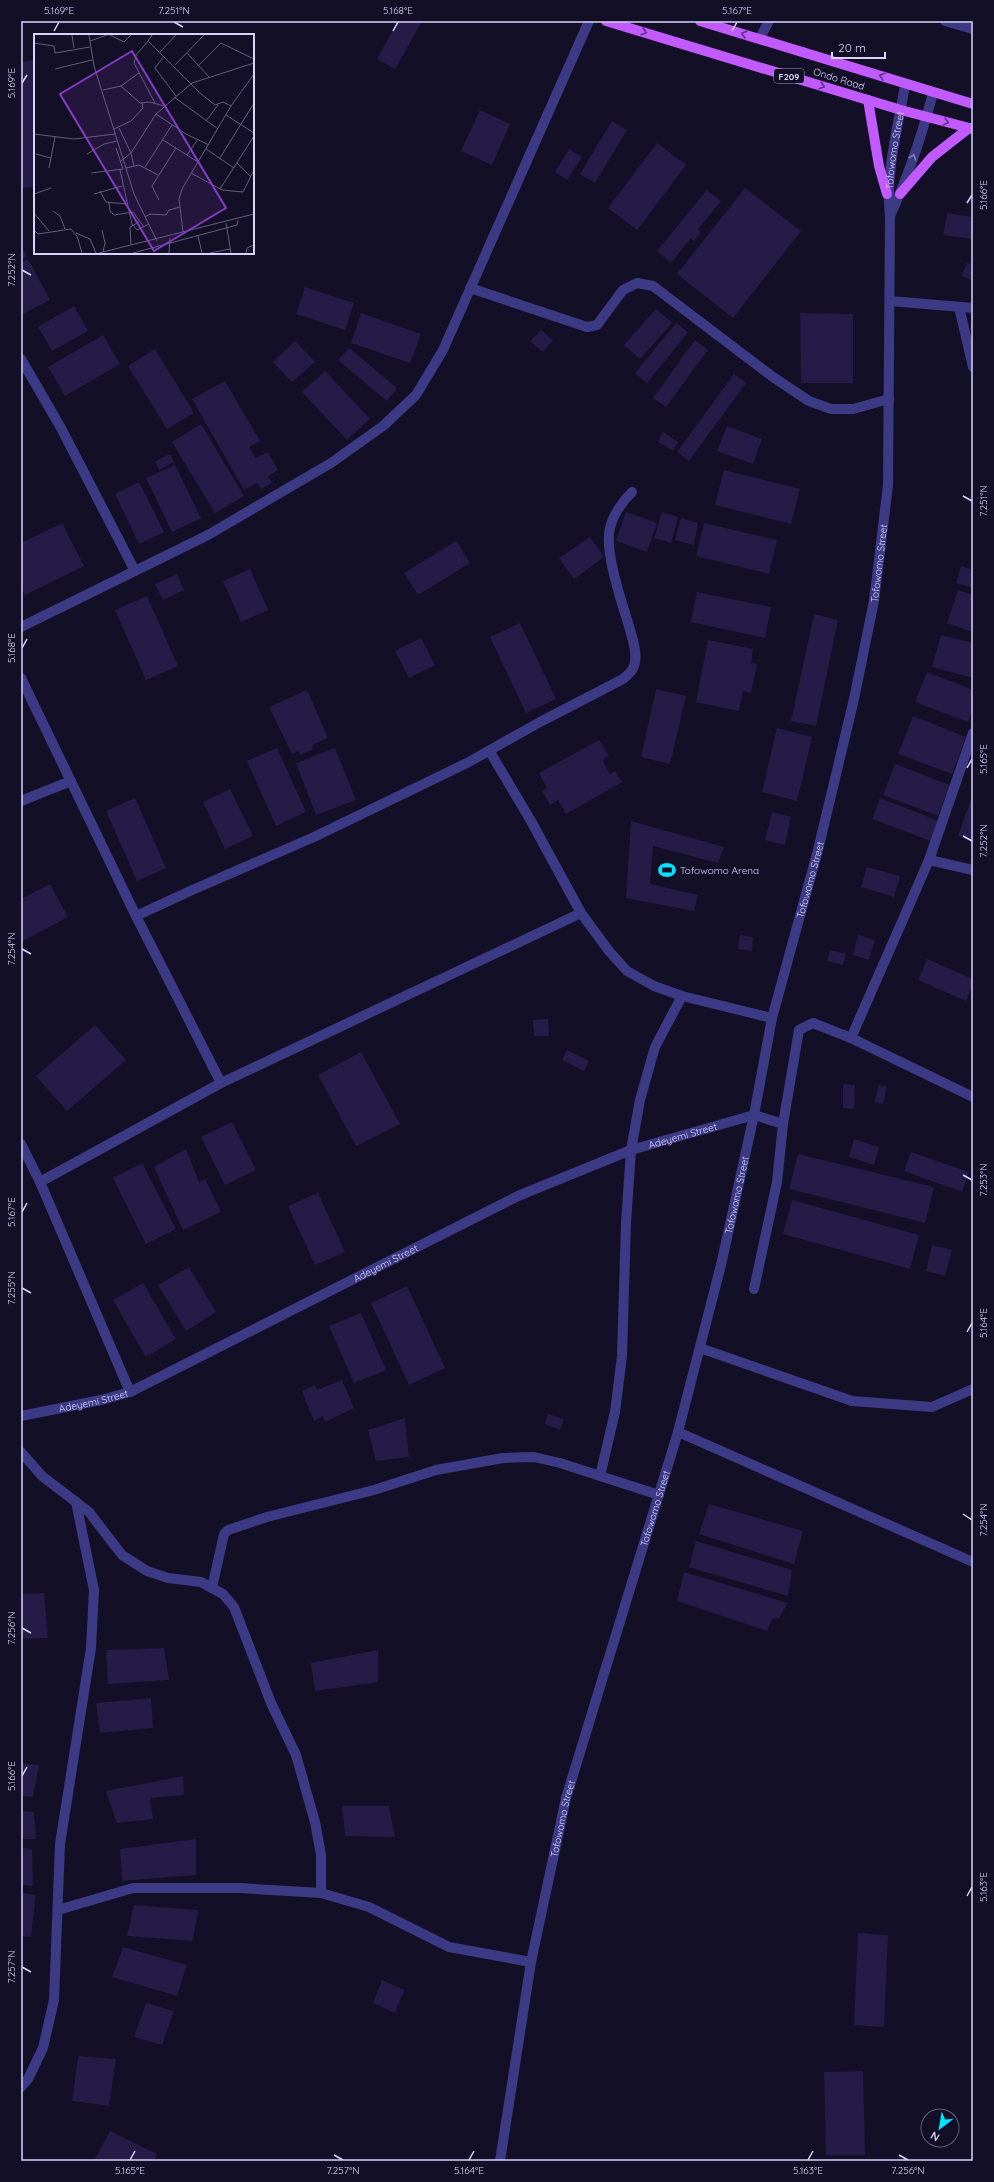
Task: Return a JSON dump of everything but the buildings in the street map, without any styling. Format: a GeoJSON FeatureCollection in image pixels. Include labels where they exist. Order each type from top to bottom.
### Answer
{"type":"FeatureCollection","features":[{"type":"Feature","properties":{"kind":"main road","name":"Ondo Road"},"geometry":{"type":"LineString","coordinates":[[606,21],[901,110],[971,129]]}},
{"type":"Feature","properties":{"kind":"main road","name":"Ondo Road"},"geometry":{"type":"LineString","coordinates":[[700,21],[973,104]]}},
{"type":"Feature","properties":{"kind":"main road"},"geometry":{"type":"LineString","coordinates":[[868,100],[879,166],[888,194]]}},
{"type":"Feature","properties":{"kind":"main road"},"geometry":{"type":"LineString","coordinates":[[900,194],[932,157],[971,129]]}},
{"type":"Feature","properties":{"kind":"street"},"geometry":{"type":"LineString","coordinates":[[21,627],[208,535],[331,464],[383,426],[416,395],[443,350],[589,21]]}},
{"type":"Feature","properties":{"kind":"street"},"geometry":{"type":"LineString","coordinates":[[760,38],[769,21]]}},
{"type":"Feature","properties":{"kind":"street"},"geometry":{"type":"LineString","coordinates":[[945,21],[973,29]]}},
{"type":"Feature","properties":{"kind":"street","name":"Tofowomo Street"},"geometry":{"type":"LineString","coordinates":[[500,2161],[531,1962],[566,1798],[678,1432],[700,1348],[721,1265],[754,1115],[772,1018],[818,850],[854,699],[874,601],[888,485],[890,216],[888,194],[890,170],[905,84]]}},
{"type":"Feature","properties":{"kind":"street","name":"Tofowomo Street"},"geometry":{"type":"LineString","coordinates":[[890,216],[900,194],[933,93]]}},
{"type":"Feature","properties":{"kind":"street"},"geometry":{"type":"LineString","coordinates":[[470,288],[587,327],[597,325],[623,290],[636,283],[654,286],[773,377],[809,401],[831,409],[853,409],[889,399]]}},
{"type":"Feature","properties":{"kind":"street"},"geometry":{"type":"LineString","coordinates":[[890,301],[973,308]]}},
{"type":"Feature","properties":{"kind":"street"},"geometry":{"type":"LineString","coordinates":[[959,307],[973,367]]}},
{"type":"Feature","properties":{"kind":"street"},"geometry":{"type":"LineString","coordinates":[[21,359],[61,428],[135,571]]}},
{"type":"Feature","properties":{"kind":"street"},"geometry":{"type":"LineString","coordinates":[[136,916],[314,837],[490,752],[540,722],[611,686],[632,671],[635,662],[635,646],[617,586],[610,544],[610,528],[623,501],[632,492]]}},
{"type":"Feature","properties":{"kind":"street"},"geometry":{"type":"LineString","coordinates":[[21,678],[136,916],[221,1083]]}},
{"type":"Feature","properties":{"kind":"street"},"geometry":{"type":"LineString","coordinates":[[851,1038],[929,860],[973,733]]}},
{"type":"Feature","properties":{"kind":"street"},"geometry":{"type":"LineString","coordinates":[[490,752],[531,821],[581,913],[609,951],[627,971],[654,986],[682,996],[772,1018]]}},
{"type":"Feature","properties":{"kind":"street"},"geometry":{"type":"LineString","coordinates":[[21,801],[71,781]]}},
{"type":"Feature","properties":{"kind":"street"},"geometry":{"type":"LineString","coordinates":[[929,860],[973,870]]}},
{"type":"Feature","properties":{"kind":"street"},"geometry":{"type":"LineString","coordinates":[[40,1182],[221,1083],[581,913]]}},
{"type":"Feature","properties":{"kind":"street"},"geometry":{"type":"LineString","coordinates":[[600,1476],[615,1412],[622,1356],[626,1223],[631,1150],[640,1100],[655,1047],[682,996]]}},
{"type":"Feature","properties":{"kind":"street"},"geometry":{"type":"LineString","coordinates":[[754,1289],[777,1182],[783,1124],[799,1030],[812,1023],[851,1038],[973,1097]]}},
{"type":"Feature","properties":{"kind":"street"},"geometry":{"type":"LineString","coordinates":[[754,1115],[783,1124]]}},
{"type":"Feature","properties":{"kind":"street","name":"Adeyemi Street"},"geometry":{"type":"LineString","coordinates":[[21,1416],[101,1400],[130,1392],[518,1196],[631,1150],[754,1115]]}},
{"type":"Feature","properties":{"kind":"street"},"geometry":{"type":"LineString","coordinates":[[21,1144],[40,1182],[130,1392]]}},
{"type":"Feature","properties":{"kind":"street"},"geometry":{"type":"LineString","coordinates":[[700,1348],[852,1401],[932,1407],[973,1389]]}},
{"type":"Feature","properties":{"kind":"street"},"geometry":{"type":"LineString","coordinates":[[678,1432],[973,1562]]}},
{"type":"Feature","properties":{"kind":"street"},"geometry":{"type":"LineString","coordinates":[[21,1452],[42,1476],[89,1512],[122,1555],[147,1571],[168,1578],[201,1582],[223,1594],[234,1606],[271,1703],[296,1755],[315,1822],[321,1855],[321,1893]]}},
{"type":"Feature","properties":{"kind":"street"},"geometry":{"type":"LineString","coordinates":[[212,1588],[224,1534],[228,1530],[267,1517],[374,1490],[436,1470],[503,1458],[534,1457],[560,1463],[659,1495]]}},
{"type":"Feature","properties":{"kind":"street"},"geometry":{"type":"LineString","coordinates":[[21,2087],[28,2079],[43,2048],[54,2000],[60,1844],[91,1648],[94,1590],[76,1502]]}},
{"type":"Feature","properties":{"kind":"street"},"geometry":{"type":"LineString","coordinates":[[58,1910],[132,1888],[239,1888],[321,1893],[369,1907],[449,1947],[531,1962]]}},
{"type":"Feature","properties":{"kind":"place","name":"Tofowomo Arena"},"geometry":{"type":"Point","coordinates":[667,870]}}]}
